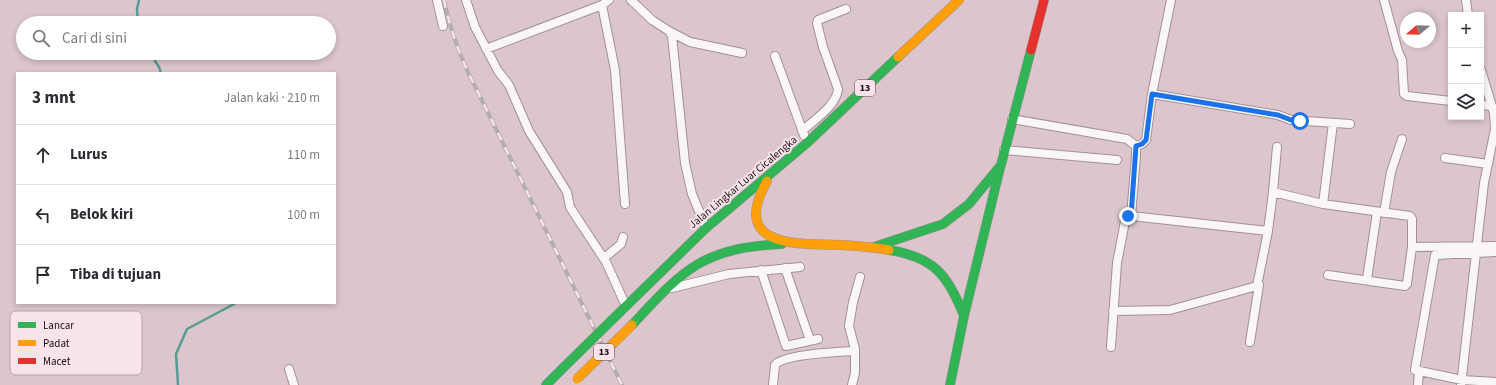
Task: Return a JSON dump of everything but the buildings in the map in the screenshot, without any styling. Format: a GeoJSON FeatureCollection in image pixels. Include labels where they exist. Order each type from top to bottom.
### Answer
{"type":"FeatureCollection","features":[{"type":"Feature","properties":{"kind":"main road","name":"Jalan Lingkar Luar Cicalengka"},"geometry":{"type":"LineString","coordinates":[[546,385],[706,228],[807,143],[959,0]]}},
{"type":"Feature","properties":{"kind":"main road"},"geometry":{"type":"LineString","coordinates":[[1034,0],[1040,16]]}},
{"type":"Feature","properties":{"kind":"main road","name":"13"},"geometry":{"type":"LineString","coordinates":[[574,382],[667,289],[696,264],[719,253],[754,245],[791,243],[874,247],[905,238],[943,224],[969,204],[1001,165],[1044,0]]}},
{"type":"Feature","properties":{"kind":"main road"},"geometry":{"type":"LineString","coordinates":[[950,385],[964,316],[1001,165]]}},
{"type":"Feature","properties":{"kind":"main road"},"geometry":{"type":"LineString","coordinates":[[770,174],[756,201],[755,212],[760,228],[766,235],[791,243]]}},
{"type":"Feature","properties":{"kind":"main road"},"geometry":{"type":"LineString","coordinates":[[874,247],[903,252],[936,268],[946,277],[952,287],[964,316]]}},
{"type":"Feature","properties":{"kind":"street"},"geometry":{"type":"LineString","coordinates":[[437,0],[443,26]]}},
{"type":"Feature","properties":{"kind":"street"},"geometry":{"type":"LineString","coordinates":[[466,0],[469,13],[486,49],[498,71],[508,84],[529,131],[567,192],[570,207],[615,277],[626,306]]}},
{"type":"Feature","properties":{"kind":"street"},"geometry":{"type":"LineString","coordinates":[[631,0],[652,20],[690,42],[742,52]]}},
{"type":"Feature","properties":{"kind":"street"},"geometry":{"type":"LineString","coordinates":[[1136,146],[1142,144],[1146,140],[1152,94],[1171,0]]}},
{"type":"Feature","properties":{"kind":"street"},"geometry":{"type":"LineString","coordinates":[[1384,0],[1398,51],[1402,60],[1404,94],[1407,96],[1448,101]]}},
{"type":"Feature","properties":{"kind":"street"},"geometry":{"type":"LineString","coordinates":[[1466,0],[1468,12]]}},
{"type":"Feature","properties":{"kind":"street"},"geometry":{"type":"LineString","coordinates":[[486,49],[606,2],[615,70],[625,204]]}},
{"type":"Feature","properties":{"kind":"street"},"geometry":{"type":"LineString","coordinates":[[802,131],[832,102],[838,94],[838,89],[823,47],[817,23],[818,20],[846,8]]}},
{"type":"Feature","properties":{"kind":"street"},"geometry":{"type":"LineString","coordinates":[[669,31],[673,40],[686,163],[692,194],[706,228]]}},
{"type":"Feature","properties":{"kind":"street"},"geometry":{"type":"LineString","coordinates":[[775,56],[807,143]]}},
{"type":"Feature","properties":{"kind":"street"},"geometry":{"type":"LineString","coordinates":[[1462,383],[1484,183],[1495,129],[1492,106],[1484,80]]}},
{"type":"Feature","properties":{"kind":"street"},"geometry":{"type":"LineString","coordinates":[[1152,94],[1278,115],[1291,120],[1350,124]]}},
{"type":"Feature","properties":{"kind":"street"},"geometry":{"type":"LineString","coordinates":[[1484,105],[1492,106]]}},
{"type":"Feature","properties":{"kind":"street"},"geometry":{"type":"LineString","coordinates":[[1012,119],[1127,140],[1136,146]]}},
{"type":"Feature","properties":{"kind":"street"},"geometry":{"type":"LineString","coordinates":[[1323,204],[1333,123]]}},
{"type":"Feature","properties":{"kind":"street"},"geometry":{"type":"LineString","coordinates":[[1367,280],[1391,172],[1402,139]]}},
{"type":"Feature","properties":{"kind":"street"},"geometry":{"type":"LineString","coordinates":[[1131,216],[1136,146]]}},
{"type":"Feature","properties":{"kind":"street"},"geometry":{"type":"LineString","coordinates":[[1250,342],[1268,231],[1277,147]]}},
{"type":"Feature","properties":{"kind":"street"},"geometry":{"type":"LineString","coordinates":[[1004,150],[1116,160]]}},
{"type":"Feature","properties":{"kind":"street"},"geometry":{"type":"LineString","coordinates":[[1445,158],[1488,164]]}},
{"type":"Feature","properties":{"kind":"street"},"geometry":{"type":"LineString","coordinates":[[1272,192],[1323,204],[1410,216],[1412,219],[1412,247],[1405,286],[1328,275]]}},
{"type":"Feature","properties":{"kind":"street"},"geometry":{"type":"LineString","coordinates":[[1111,347],[1112,311],[1117,263],[1126,216],[1268,231]]}},
{"type":"Feature","properties":{"kind":"street"},"geometry":{"type":"LineString","coordinates":[[604,258],[621,244],[623,237]]}},
{"type":"Feature","properties":{"kind":"street"},"geometry":{"type":"LineString","coordinates":[[1496,246],[1477,250],[1438,254],[1434,256],[1416,368],[1416,371],[1462,383],[1496,382]]}},
{"type":"Feature","properties":{"kind":"street"},"geometry":{"type":"LineString","coordinates":[[1412,247],[1496,252]]}},
{"type":"Feature","properties":{"kind":"street"},"geometry":{"type":"LineString","coordinates":[[667,289],[729,274],[800,266]]}},
{"type":"Feature","properties":{"kind":"street"},"geometry":{"type":"LineString","coordinates":[[761,270],[786,346],[814,340],[786,268]]}},
{"type":"Feature","properties":{"kind":"street"},"geometry":{"type":"LineString","coordinates":[[852,385],[855,373],[855,352],[850,326],[853,302],[860,276]]}},
{"type":"Feature","properties":{"kind":"street"},"geometry":{"type":"LineString","coordinates":[[1112,311],[1170,310],[1259,285]]}},
{"type":"Feature","properties":{"kind":"street"},"geometry":{"type":"LineString","coordinates":[[773,385],[775,365],[779,362],[809,355],[855,352]]}},
{"type":"Feature","properties":{"kind":"street"},"geometry":{"type":"LineString","coordinates":[[289,369],[294,385]]}},
{"type":"Feature","properties":{"kind":"street"},"geometry":{"type":"LineString","coordinates":[[1418,385],[1420,372]]}},
{"type":"Feature","properties":{"kind":"waterway"},"geometry":{"type":"LineString","coordinates":[[138,16],[139,0]]}},
{"type":"Feature","properties":{"kind":"waterway"},"geometry":{"type":"LineString","coordinates":[[154,60],[161,72]]}},
{"type":"Feature","properties":{"kind":"waterway"},"geometry":{"type":"LineString","coordinates":[[178,385],[176,354],[187,329],[234,304]]}},
{"type":"Feature","properties":{"kind":"railway"},"geometry":{"type":"LineString","coordinates":[[444,0],[448,18],[467,70],[622,385]]}},
{"type":"Feature","properties":{"kind":"traffic: fast"},"geometry":{"type":"LineString","coordinates":[[874,247],[943,224],[969,204],[1001,165],[1031,50]]}},
{"type":"Feature","properties":{"kind":"traffic: fast"},"geometry":{"type":"LineString","coordinates":[[618,314],[706,228],[807,143],[898,57]]}},
{"type":"Feature","properties":{"kind":"traffic: fast"},"geometry":{"type":"LineString","coordinates":[[950,385],[964,316],[1000,168]]}},
{"type":"Feature","properties":{"kind":"traffic: fast"},"geometry":{"type":"LineString","coordinates":[[632,325],[666,289],[696,265],[732,250],[755,246],[782,244]]}},
{"type":"Feature","properties":{"kind":"traffic: fast"},"geometry":{"type":"LineString","coordinates":[[889,250],[904,253],[917,258],[928,263],[937,270],[952,289],[964,316]]}},
{"type":"Feature","properties":{"kind":"traffic: fast"},"geometry":{"type":"LineString","coordinates":[[564,367],[618,314]]}},
{"type":"Feature","properties":{"kind":"traffic: fast"},"geometry":{"type":"LineString","coordinates":[[546,385],[564,367]]}},
{"type":"Feature","properties":{"kind":"traffic: slow"},"geometry":{"type":"LineString","coordinates":[[898,57],[959,0]]}},
{"type":"Feature","properties":{"kind":"traffic: slow"},"geometry":{"type":"LineString","coordinates":[[767,181],[758,203],[756,219],[762,230],[773,237],[787,242],[804,244],[871,247],[889,250]]}},
{"type":"Feature","properties":{"kind":"traffic: slow"},"geometry":{"type":"LineString","coordinates":[[577,379],[632,325]]}},
{"type":"Feature","properties":{"kind":"traffic: jam"},"geometry":{"type":"LineString","coordinates":[[1031,50],[1044,0]]}},
{"type":"Feature","properties":{"kind":"route"},"geometry":{"type":"LineString","coordinates":[[1128,216],[1131,216],[1136,146],[1142,144],[1146,140],[1152,94],[1166,98],[1278,115],[1291,120],[1300,121]]}}]}
